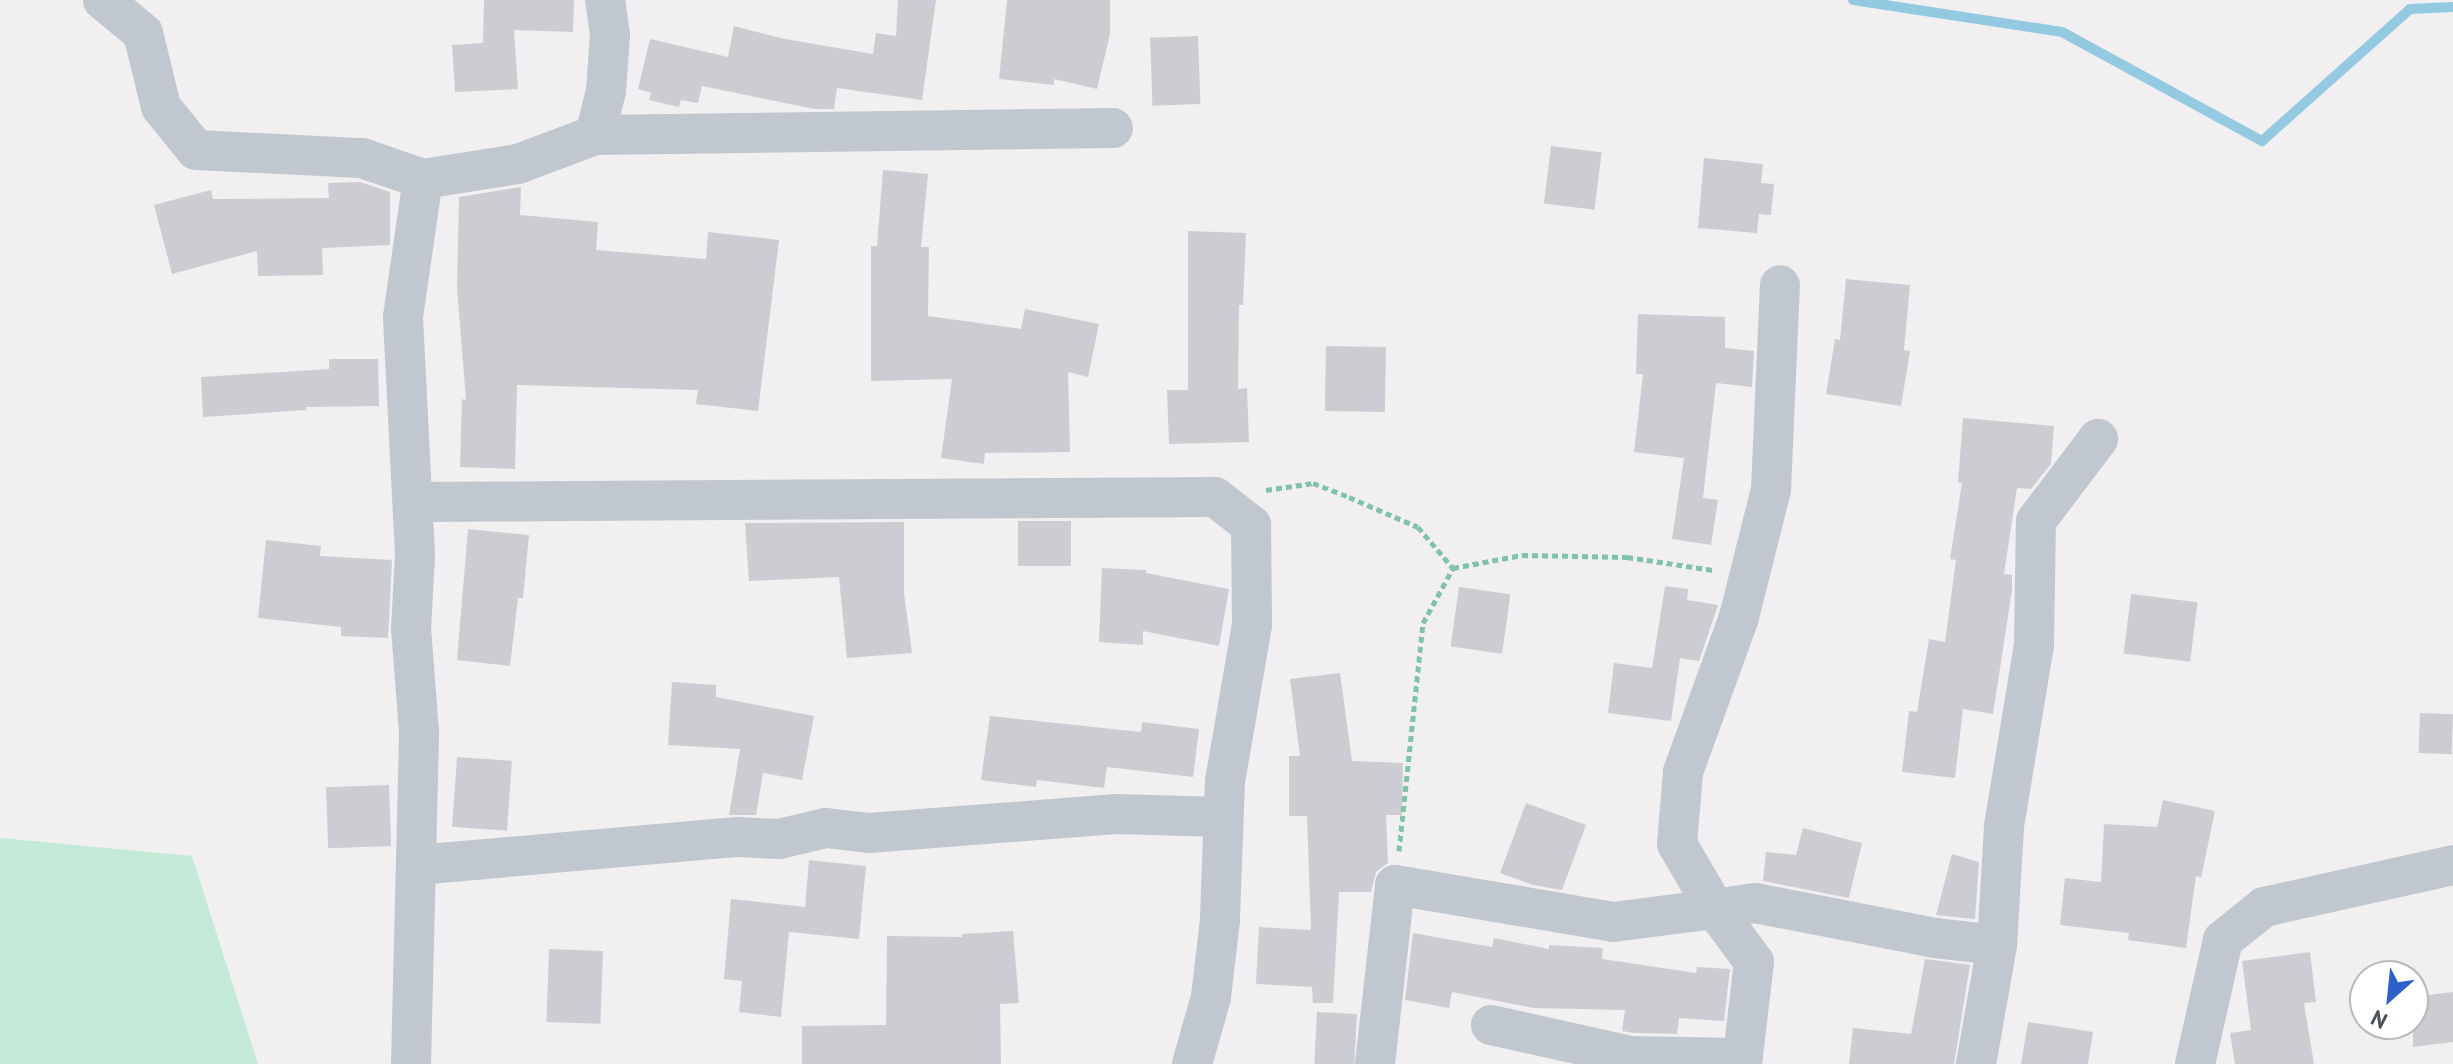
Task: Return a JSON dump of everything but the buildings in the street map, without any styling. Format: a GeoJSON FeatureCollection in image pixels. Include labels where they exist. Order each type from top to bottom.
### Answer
{"type":"FeatureCollection","features":[{"type":"Feature","properties":{"kind":"street"},"geometry":{"type":"LineString","coordinates":[[103,0],[143,33],[161,107],[196,150],[362,158],[423,179],[518,164],[595,135],[1113,128]]}},
{"type":"Feature","properties":{"kind":"street"},"geometry":{"type":"LineString","coordinates":[[595,135],[606,91],[610,35],[605,0]]}},
{"type":"Feature","properties":{"kind":"street"},"geometry":{"type":"LineString","coordinates":[[411,1064],[419,732],[411,629],[415,555],[403,317],[423,179]]}},
{"type":"Feature","properties":{"kind":"street"},"geometry":{"type":"LineString","coordinates":[[1491,1025],[1631,1056],[1741,1061],[1754,962],[1715,909],[1677,844],[1683,772],[1739,617],[1771,490],[1780,285]]}},
{"type":"Feature","properties":{"kind":"street"},"geometry":{"type":"LineString","coordinates":[[1976,1064],[1997,945],[2004,826],[2034,645],[2036,521],[2098,439]]}},
{"type":"Feature","properties":{"kind":"street"},"geometry":{"type":"LineString","coordinates":[[413,502],[1215,497],[1251,525],[1252,625],[1222,817],[1220,920],[1211,997],[1192,1064]]}},
{"type":"Feature","properties":{"kind":"street"},"geometry":{"type":"LineString","coordinates":[[417,865],[738,837],[779,839],[826,828],[869,833],[1116,814],[1222,817]]}},
{"type":"Feature","properties":{"kind":"street"},"geometry":{"type":"LineString","coordinates":[[2195,1064],[2223,940],[2264,907],[2453,865]]}},
{"type":"Feature","properties":{"kind":"street"},"geometry":{"type":"LineString","coordinates":[[1375,1064],[1395,885],[1613,922],[1755,903],[1935,938],[1997,945]]}},
{"type":"Feature","properties":{"kind":"path"},"geometry":{"type":"LineString","coordinates":[[1215,497],[1313,483],[1418,527],[1453,568]]}},
{"type":"Feature","properties":{"kind":"path"},"geometry":{"type":"LineString","coordinates":[[1453,568],[1522,555],[1627,557],[1749,576]]}},
{"type":"Feature","properties":{"kind":"path"},"geometry":{"type":"LineString","coordinates":[[1395,885],[1423,623],[1453,568]]}},
{"type":"Feature","properties":{"kind":"green space"},"geometry":{"type":"Polygon","coordinates":[[[0,838],[192,856],[258,1064],[0,1064],[0,838]]]}},
{"type":"Feature","properties":{"kind":"waterway"},"geometry":{"type":"LineString","coordinates":[[1853,0],[2062,32],[2262,141],[2410,9],[2453,7]]}}]}
